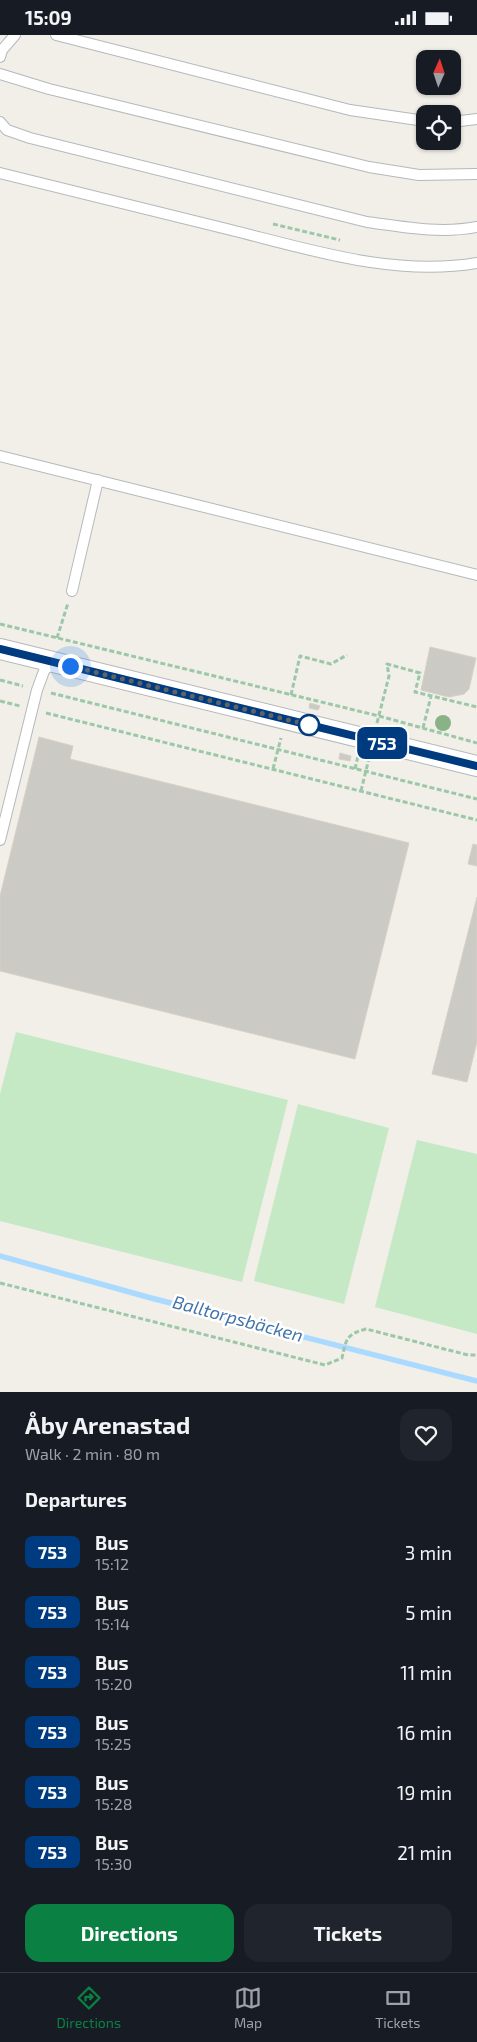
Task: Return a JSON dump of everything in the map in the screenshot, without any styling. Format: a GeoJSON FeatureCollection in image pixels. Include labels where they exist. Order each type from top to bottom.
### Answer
{"type":"FeatureCollection","features":[{"type":"Feature","properties":{"kind":"street"},"geometry":{"type":"LineString","coordinates":[[0,649],[285,719],[476,762]]}},
{"type":"Feature","properties":{"kind":"lane"},"geometry":{"type":"LineString","coordinates":[[0,57],[2,50],[14,35]]}},
{"type":"Feature","properties":{"kind":"lane"},"geometry":{"type":"LineString","coordinates":[[56,35],[350,110],[416,120]]}},
{"type":"Feature","properties":{"kind":"lane"},"geometry":{"type":"LineString","coordinates":[[0,74],[49,89],[369,167],[419,175],[477,174]]}},
{"type":"Feature","properties":{"kind":"lane"},"geometry":{"type":"LineString","coordinates":[[461,121],[477,119]]}},
{"type":"Feature","properties":{"kind":"lane"},"geometry":{"type":"LineString","coordinates":[[0,122],[7,130],[30,138],[367,222],[420,230],[477,227]]}},
{"type":"Feature","properties":{"kind":"lane"},"geometry":{"type":"LineString","coordinates":[[0,173],[341,257],[403,266],[477,263]]}},
{"type":"Feature","properties":{"kind":"lane"},"geometry":{"type":"LineString","coordinates":[[0,455],[477,575]]}},
{"type":"Feature","properties":{"kind":"lane"},"geometry":{"type":"LineString","coordinates":[[72,591],[98,480]]}},
{"type":"Feature","properties":{"kind":"lane"},"geometry":{"type":"LineString","coordinates":[[0,840],[37,690],[44,671],[52,661]]}},
{"type":"Feature","properties":{"kind":"path"},"geometry":{"type":"LineString","coordinates":[[270,223],[346,241]]}},
{"type":"Feature","properties":{"kind":"path"},"geometry":{"type":"LineString","coordinates":[[57,639],[72,591]]}},
{"type":"Feature","properties":{"kind":"path"},"geometry":{"type":"LineString","coordinates":[[0,624],[379,716],[477,743]]}},
{"type":"Feature","properties":{"kind":"path"},"geometry":{"type":"LineString","coordinates":[[273,769],[300,657],[331,664],[347,655]]}},
{"type":"Feature","properties":{"kind":"path"},"geometry":{"type":"LineString","coordinates":[[368,723],[376,726],[390,676],[387,664],[420,673],[415,692],[477,707]]}},
{"type":"Feature","properties":{"kind":"path"},"geometry":{"type":"LineString","coordinates":[[0,680],[477,799]]}},
{"type":"Feature","properties":{"kind":"path"},"geometry":{"type":"LineString","coordinates":[[423,728],[430,696]]}},
{"type":"Feature","properties":{"kind":"path"},"geometry":{"type":"LineString","coordinates":[[0,701],[477,819]]}},
{"type":"Feature","properties":{"kind":"path"},"geometry":{"type":"LineString","coordinates":[[351,753],[358,755],[355,769]]}},
{"type":"Feature","properties":{"kind":"path"},"geometry":{"type":"LineString","coordinates":[[0,1283],[324,1365],[342,1358],[346,1341],[353,1332],[366,1329],[468,1355],[477,1355]]}},
{"type":"Feature","properties":{"kind":"green space"},"geometry":{"type":"Polygon","coordinates":[[[16,1032],[288,1100],[242,1282],[0,1221],[0,1094],[16,1032]]]}},
{"type":"Feature","properties":{"kind":"green space"},"geometry":{"type":"Polygon","coordinates":[[[298,1104],[389,1128],[344,1304],[254,1281],[298,1104]]]}},
{"type":"Feature","properties":{"kind":"green space"},"geometry":{"type":"Polygon","coordinates":[[[417,1140],[477,1154],[477,1334],[375,1307],[417,1140]]]}},
{"type":"Feature","properties":{"kind":"building"},"geometry":{"type":"Polygon","coordinates":[[[430,647],[476,658],[469,689],[464,694],[449,697],[421,690],[430,647]]]}},
{"type":"Feature","properties":{"kind":"building"},"geometry":{"type":"Polygon","coordinates":[[[310,703],[320,706],[318,710],[309,708],[310,703]]]}},
{"type":"Feature","properties":{"kind":"building"},"geometry":{"type":"Polygon","coordinates":[[[39,737],[73,746],[70,759],[409,843],[355,1059],[0,971],[0,896],[39,737]]]}},
{"type":"Feature","properties":{"kind":"building"},"geometry":{"type":"Polygon","coordinates":[[[340,753],[351,756],[350,761],[339,759],[340,753]]]}},
{"type":"Feature","properties":{"kind":"building"},"geometry":{"type":"Polygon","coordinates":[[[473,844],[477,845],[477,866],[468,864],[473,844]]]}},
{"type":"Feature","properties":{"kind":"building"},"geometry":{"type":"Polygon","coordinates":[[[477,897],[477,1042],[467,1082],[432,1074],[477,897]]]}},
{"type":"Feature","properties":{"kind":"waterway","name":"Balltorpsbäcken"},"geometry":{"type":"LineString","coordinates":[[0,1256],[151,1298],[477,1381]]}},
{"type":"Feature","properties":{"kind":"bus line","name":"753"},"geometry":{"type":"LineString","coordinates":[[0,649],[477,766]]}},
{"type":"Feature","properties":{"kind":"route"},"geometry":{"type":"LineString","coordinates":[[70,666],[309,725]]}}]}
